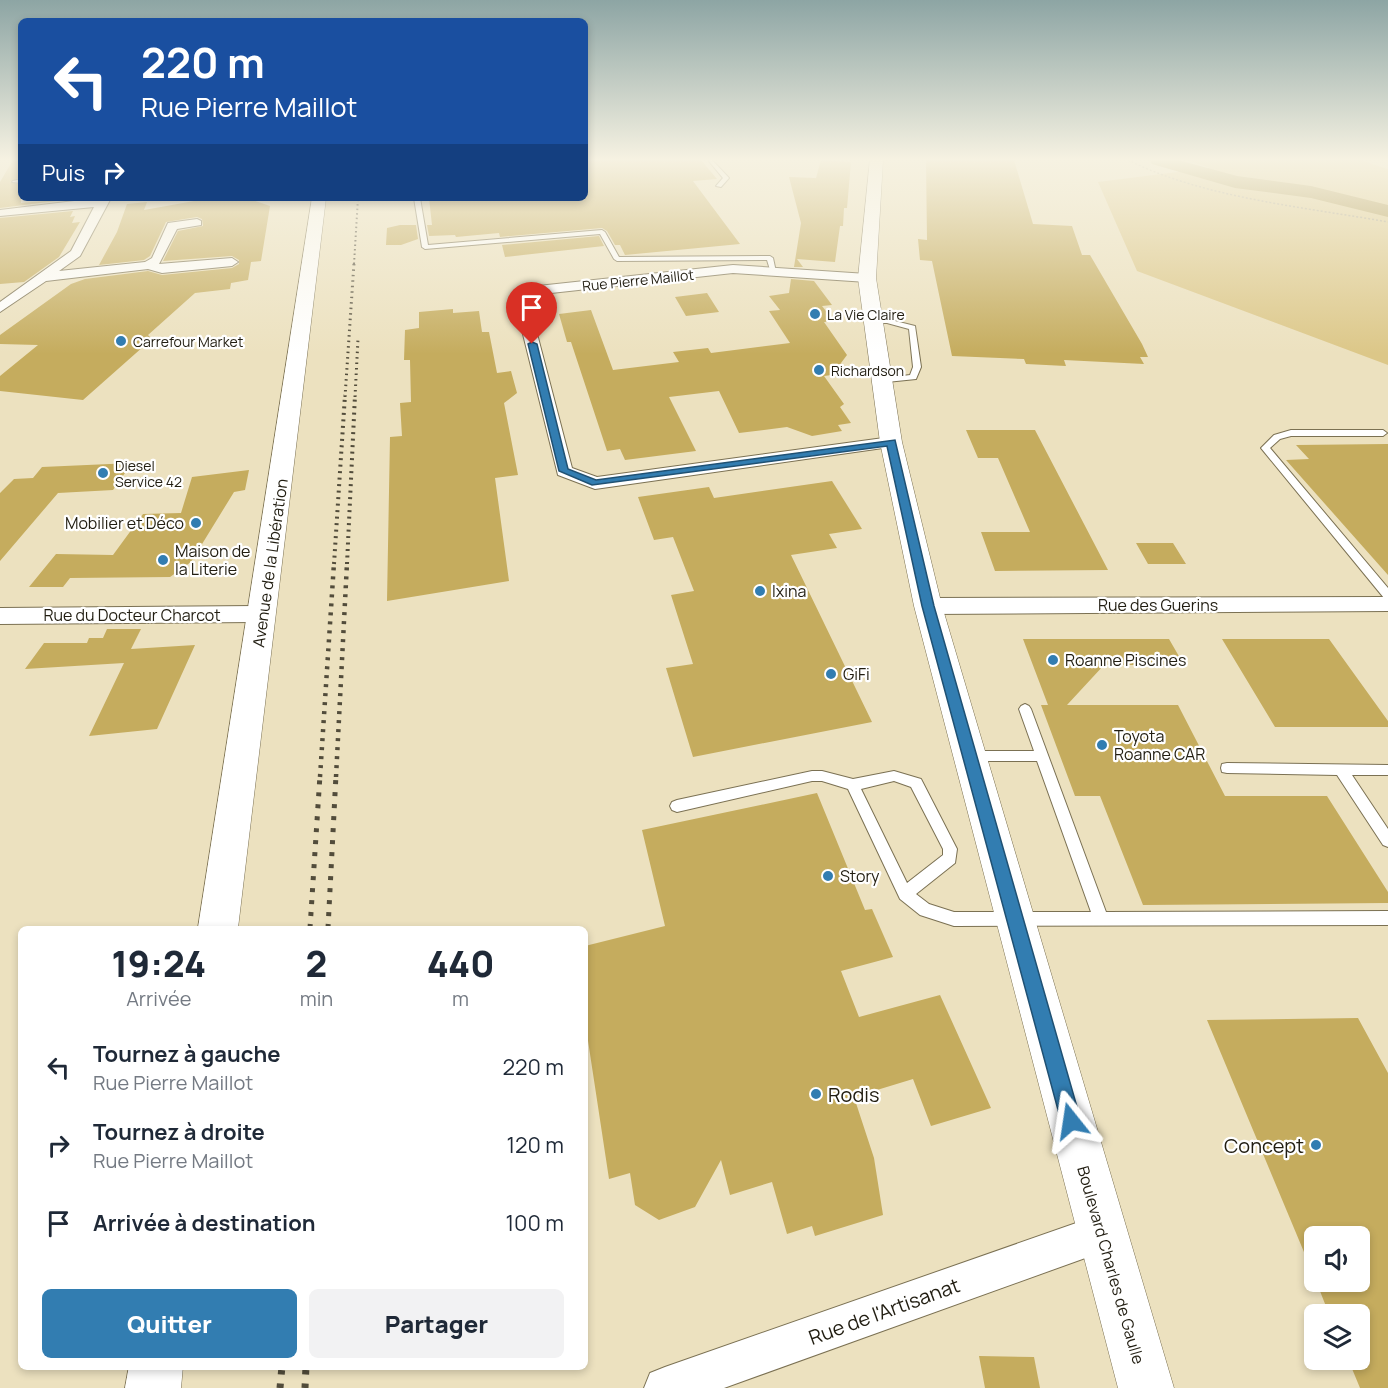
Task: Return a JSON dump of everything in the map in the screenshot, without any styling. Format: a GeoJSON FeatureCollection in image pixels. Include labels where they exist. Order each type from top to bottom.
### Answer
{"type":"FeatureCollection","features":[{"type":"Feature","properties":{"kind":"street"},"geometry":{"type":"LineString","coordinates":[[0,308],[76,253],[91,225]]}},
{"type":"Feature","properties":{"kind":"street"},"geometry":{"type":"LineString","coordinates":[[44,277],[148,265],[157,260],[172,226],[187,225]]}},
{"type":"Feature","properties":{"kind":"street","name":"Avenue de la Libération"},"geometry":{"type":"LineString","coordinates":[[218,926],[315,225]]}},
{"type":"Feature","properties":{"kind":"street","name":"Boulevard Charles de Gaulle"},"geometry":{"type":"LineString","coordinates":[[871,225],[867,278],[880,381],[891,442],[928,606],[1146,1388]]}},
{"type":"Feature","properties":{"kind":"street"},"geometry":{"type":"LineString","coordinates":[[148,265],[162,269],[232,262]]}},
{"type":"Feature","properties":{"kind":"street","name":"Rue Pierre Maillot"},"geometry":{"type":"LineString","coordinates":[[867,278],[733,269],[538,290],[522,302],[564,471],[596,483],[891,442]]}},
{"type":"Feature","properties":{"kind":"street","name":"Rue des Guerins"},"geometry":{"type":"LineString","coordinates":[[928,606],[1388,604]]}},
{"type":"Feature","properties":{"kind":"street","name":"Rue du Docteur Charcot"},"geometry":{"type":"LineString","coordinates":[[0,616],[263,614]]}},
{"type":"Feature","properties":{"kind":"street","name":"Rue de l'Artisanat"},"geometry":{"type":"LineString","coordinates":[[666,1388],[1102,1233]]}},
{"type":"Feature","properties":{"kind":"street"},"geometry":{"type":"LineString","coordinates":[[153,1388],[155,1370]]}},
{"type":"Feature","properties":{"kind":"lane"},"geometry":{"type":"LineString","coordinates":[[421,225],[425,247],[602,232],[616,259],[770,258],[774,272]]}},
{"type":"Feature","properties":{"kind":"lane"},"geometry":{"type":"LineString","coordinates":[[1383,433],[1291,433],[1277,437],[1265,448],[1388,595]]}},
{"type":"Feature","properties":{"kind":"lane"},"geometry":{"type":"LineString","coordinates":[[1025,709],[1101,919]]}},
{"type":"Feature","properties":{"kind":"lane"},"geometry":{"type":"LineString","coordinates":[[969,756],[1042,756]]}},
{"type":"Feature","properties":{"kind":"lane"},"geometry":{"type":"LineString","coordinates":[[1227,768],[1388,770]]}},
{"type":"Feature","properties":{"kind":"lane"},"geometry":{"type":"LineString","coordinates":[[1341,770],[1388,841]]}},
{"type":"Feature","properties":{"kind":"lane"},"geometry":{"type":"LineString","coordinates":[[677,806],[812,776],[822,776],[853,785],[894,776],[916,783],[950,849],[950,858],[905,894]]}},
{"type":"Feature","properties":{"kind":"lane"},"geometry":{"type":"LineString","coordinates":[[853,785],[905,894],[925,910],[954,919],[1388,918]]}},
{"type":"Feature","properties":{"kind":"shaded area"},"geometry":{"type":"Polygon","coordinates":[[[1117,225],[1388,225],[1388,365],[1137,271],[1117,225]]]}},
{"type":"Feature","properties":{"kind":"building"},"geometry":{"type":"Polygon","coordinates":[[[0,225],[78,225],[59,257],[24,282],[0,284],[0,225]]]}},
{"type":"Feature","properties":{"kind":"building"},"geometry":{"type":"Polygon","coordinates":[[[120,225],[165,225],[150,256],[144,260],[99,265],[120,225]]]}},
{"type":"Feature","properties":{"kind":"building"},"geometry":{"type":"Polygon","coordinates":[[[267,225],[261,261],[251,262],[248,280],[231,283],[230,289],[195,293],[148,335],[151,338],[144,346],[83,400],[0,391],[0,376],[38,345],[0,344],[0,335],[71,284],[85,279],[148,271],[162,275],[232,268],[239,264],[239,260],[232,256],[163,261],[178,231],[203,226],[267,225]]]}},
{"type":"Feature","properties":{"kind":"building"},"geometry":{"type":"Polygon","coordinates":[[[416,225],[418,239],[401,245],[386,245],[387,228],[416,225]]]}},
{"type":"Feature","properties":{"kind":"building"},"geometry":{"type":"Polygon","coordinates":[[[427,225],[726,225],[740,244],[625,255],[620,245],[615,245],[607,231],[602,228],[500,237],[499,233],[456,237],[455,235],[429,236],[427,225]]]}},
{"type":"Feature","properties":{"kind":"building"},"geometry":{"type":"Polygon","coordinates":[[[801,225],[843,225],[840,226],[835,262],[797,259],[803,267],[794,267],[801,225]]]}},
{"type":"Feature","properties":{"kind":"building"},"geometry":{"type":"Polygon","coordinates":[[[927,225],[1072,226],[1082,255],[1090,255],[1148,357],[1140,357],[1144,364],[1064,360],[1066,366],[1026,364],[1024,359],[952,356],[932,261],[920,260],[918,239],[927,240],[927,225]]]}},
{"type":"Feature","properties":{"kind":"building"},"geometry":{"type":"Polygon","coordinates":[[[599,236],[604,246],[505,257],[502,245],[599,236]]]}},
{"type":"Feature","properties":{"kind":"building"},"geometry":{"type":"Polygon","coordinates":[[[791,279],[814,281],[832,305],[822,306],[834,321],[824,322],[847,355],[841,363],[847,373],[824,376],[844,404],[840,407],[851,423],[838,425],[842,431],[812,436],[787,427],[739,433],[719,391],[669,397],[696,451],[625,460],[620,449],[607,451],[571,342],[567,342],[559,314],[591,310],[613,370],[679,362],[673,352],[708,348],[711,353],[790,343],[769,311],[780,310],[769,296],[789,293],[791,279]]]}},
{"type":"Feature","properties":{"kind":"building"},"geometry":{"type":"Polygon","coordinates":[[[707,293],[719,312],[686,316],[675,297],[707,293]]]}},
{"type":"Feature","properties":{"kind":"building"},"geometry":{"type":"Polygon","coordinates":[[[453,309],[453,313],[479,311],[482,332],[489,332],[497,373],[511,371],[517,393],[504,403],[518,475],[495,478],[509,581],[387,601],[390,437],[402,436],[400,403],[411,402],[410,360],[404,360],[405,330],[419,328],[419,312],[453,309]]]}},
{"type":"Feature","properties":{"kind":"building"},"geometry":{"type":"Polygon","coordinates":[[[966,430],[1035,430],[1108,570],[995,571],[981,532],[1030,532],[998,458],[978,458],[966,430]]]}},
{"type":"Feature","properties":{"kind":"building"},"geometry":{"type":"Polygon","coordinates":[[[1388,444],[1388,575],[1286,460],[1309,459],[1296,445],[1388,444]]]}},
{"type":"Feature","properties":{"kind":"building"},"geometry":{"type":"Polygon","coordinates":[[[132,463],[113,490],[58,493],[0,561],[0,493],[14,479],[33,478],[42,467],[132,463]]]}},
{"type":"Feature","properties":{"kind":"building"},"geometry":{"type":"Polygon","coordinates":[[[249,470],[245,490],[234,492],[191,562],[170,577],[70,578],[63,587],[29,587],[56,554],[113,555],[143,514],[181,513],[192,477],[249,470]]]}},
{"type":"Feature","properties":{"kind":"building"},"geometry":{"type":"Polygon","coordinates":[[[832,481],[862,529],[829,534],[837,548],[791,555],[872,722],[693,757],[666,668],[693,664],[671,595],[694,591],[673,537],[654,540],[638,497],[709,487],[714,498],[832,481]]]}},
{"type":"Feature","properties":{"kind":"building"},"geometry":{"type":"Polygon","coordinates":[[[1136,543],[1173,543],[1186,564],[1148,564],[1136,543]]]}},
{"type":"Feature","properties":{"kind":"building"},"geometry":{"type":"Polygon","coordinates":[[[107,629],[141,629],[131,649],[195,645],[157,729],[89,736],[124,663],[25,669],[44,643],[87,643],[89,638],[103,638],[107,629]]]}},
{"type":"Feature","properties":{"kind":"building"},"geometry":{"type":"Polygon","coordinates":[[[1023,639],[1169,639],[1184,665],[1104,665],[1067,705],[1178,705],[1225,796],[1327,796],[1388,892],[1388,903],[1143,905],[1100,796],[1075,796],[1041,705],[1048,705],[1023,639]]]}},
{"type":"Feature","properties":{"kind":"building"},"geometry":{"type":"Polygon","coordinates":[[[1222,639],[1329,639],[1388,721],[1388,727],[1275,727],[1222,639]]]}},
{"type":"Feature","properties":{"kind":"building"},"geometry":{"type":"Polygon","coordinates":[[[817,793],[865,910],[872,909],[893,957],[841,971],[859,1017],[940,995],[991,1108],[931,1126],[913,1079],[854,1097],[874,1158],[883,1215],[815,1236],[812,1226],[787,1234],[772,1182],[730,1195],[721,1160],[695,1207],[659,1220],[635,1205],[630,1173],[609,1179],[588,1041],[588,945],[665,926],[642,830],[817,793]]]}},
{"type":"Feature","properties":{"kind":"building"},"geometry":{"type":"Polygon","coordinates":[[[1358,1018],[1388,1073],[1388,1388],[1360,1388],[1353,1370],[1370,1370],[1370,1304],[1325,1304],[1320,1292],[1370,1292],[1370,1226],[1304,1226],[1304,1252],[1207,1020],[1358,1018]]]}},
{"type":"Feature","properties":{"kind":"building"},"geometry":{"type":"Polygon","coordinates":[[[979,1356],[1034,1357],[1040,1388],[985,1388],[979,1356]]]}},
{"type":"Feature","properties":{"kind":"railway"},"geometry":{"type":"LineString","coordinates":[[354,264],[356,225]]}},
{"type":"Feature","properties":{"kind":"railway"},"geometry":{"type":"LineString","coordinates":[[345,397],[354,263]]}},
{"type":"Feature","properties":{"kind":"railway"},"geometry":{"type":"LineString","coordinates":[[355,397],[358,339]]}},
{"type":"Feature","properties":{"kind":"railway"},"geometry":{"type":"LineString","coordinates":[[334,564],[345,395]]}},
{"type":"Feature","properties":{"kind":"railway"},"geometry":{"type":"LineString","coordinates":[[347,564],[355,395]]}},
{"type":"Feature","properties":{"kind":"railway"},"geometry":{"type":"LineString","coordinates":[[320,777],[334,563]]}},
{"type":"Feature","properties":{"kind":"railway"},"geometry":{"type":"LineString","coordinates":[[336,777],[347,563]]}},
{"type":"Feature","properties":{"kind":"railway"},"geometry":{"type":"LineString","coordinates":[[310,926],[320,775]]}},
{"type":"Feature","properties":{"kind":"railway"},"geometry":{"type":"LineString","coordinates":[[328,926],[336,775]]}},
{"type":"Feature","properties":{"kind":"railway"},"geometry":{"type":"LineString","coordinates":[[280,1388],[282,1370]]}},
{"type":"Feature","properties":{"kind":"railway"},"geometry":{"type":"LineString","coordinates":[[305,1388],[306,1370]]}},
{"type":"Feature","properties":{"kind":"place","name":"La Vie Claire"},"geometry":{"type":"Point","coordinates":[815,314]}},
{"type":"Feature","properties":{"kind":"place","name":"Carrefour Market"},"geometry":{"type":"Point","coordinates":[121,341]}},
{"type":"Feature","properties":{"kind":"place","name":"Richardson"},"geometry":{"type":"Point","coordinates":[819,370]}},
{"type":"Feature","properties":{"kind":"place","name":"Diesel Service 42"},"geometry":{"type":"Point","coordinates":[103,473]}},
{"type":"Feature","properties":{"kind":"place","name":"Mobilier et Déco"},"geometry":{"type":"Point","coordinates":[196,523]}},
{"type":"Feature","properties":{"kind":"place","name":"Maison de la Literie"},"geometry":{"type":"Point","coordinates":[163,560]}},
{"type":"Feature","properties":{"kind":"place","name":"Ixina"},"geometry":{"type":"Point","coordinates":[760,591]}},
{"type":"Feature","properties":{"kind":"place","name":"Roanne Piscines"},"geometry":{"type":"Point","coordinates":[1053,660]}},
{"type":"Feature","properties":{"kind":"place","name":"GiFi"},"geometry":{"type":"Point","coordinates":[831,674]}},
{"type":"Feature","properties":{"kind":"place","name":"Toyota Roanne CAR"},"geometry":{"type":"Point","coordinates":[1102,745]}},
{"type":"Feature","properties":{"kind":"place","name":"Story"},"geometry":{"type":"Point","coordinates":[828,876]}},
{"type":"Feature","properties":{"kind":"place","name":"Rodis"},"geometry":{"type":"Point","coordinates":[816,1094]}},
{"type":"Feature","properties":{"kind":"place","name":"Concept"},"geometry":{"type":"Point","coordinates":[1316,1145]}},
{"type":"Feature","properties":{"kind":"route"},"geometry":{"type":"LineString","coordinates":[[532,344],[564,471],[596,483],[891,442],[928,606],[1071,1121]]}}]}
